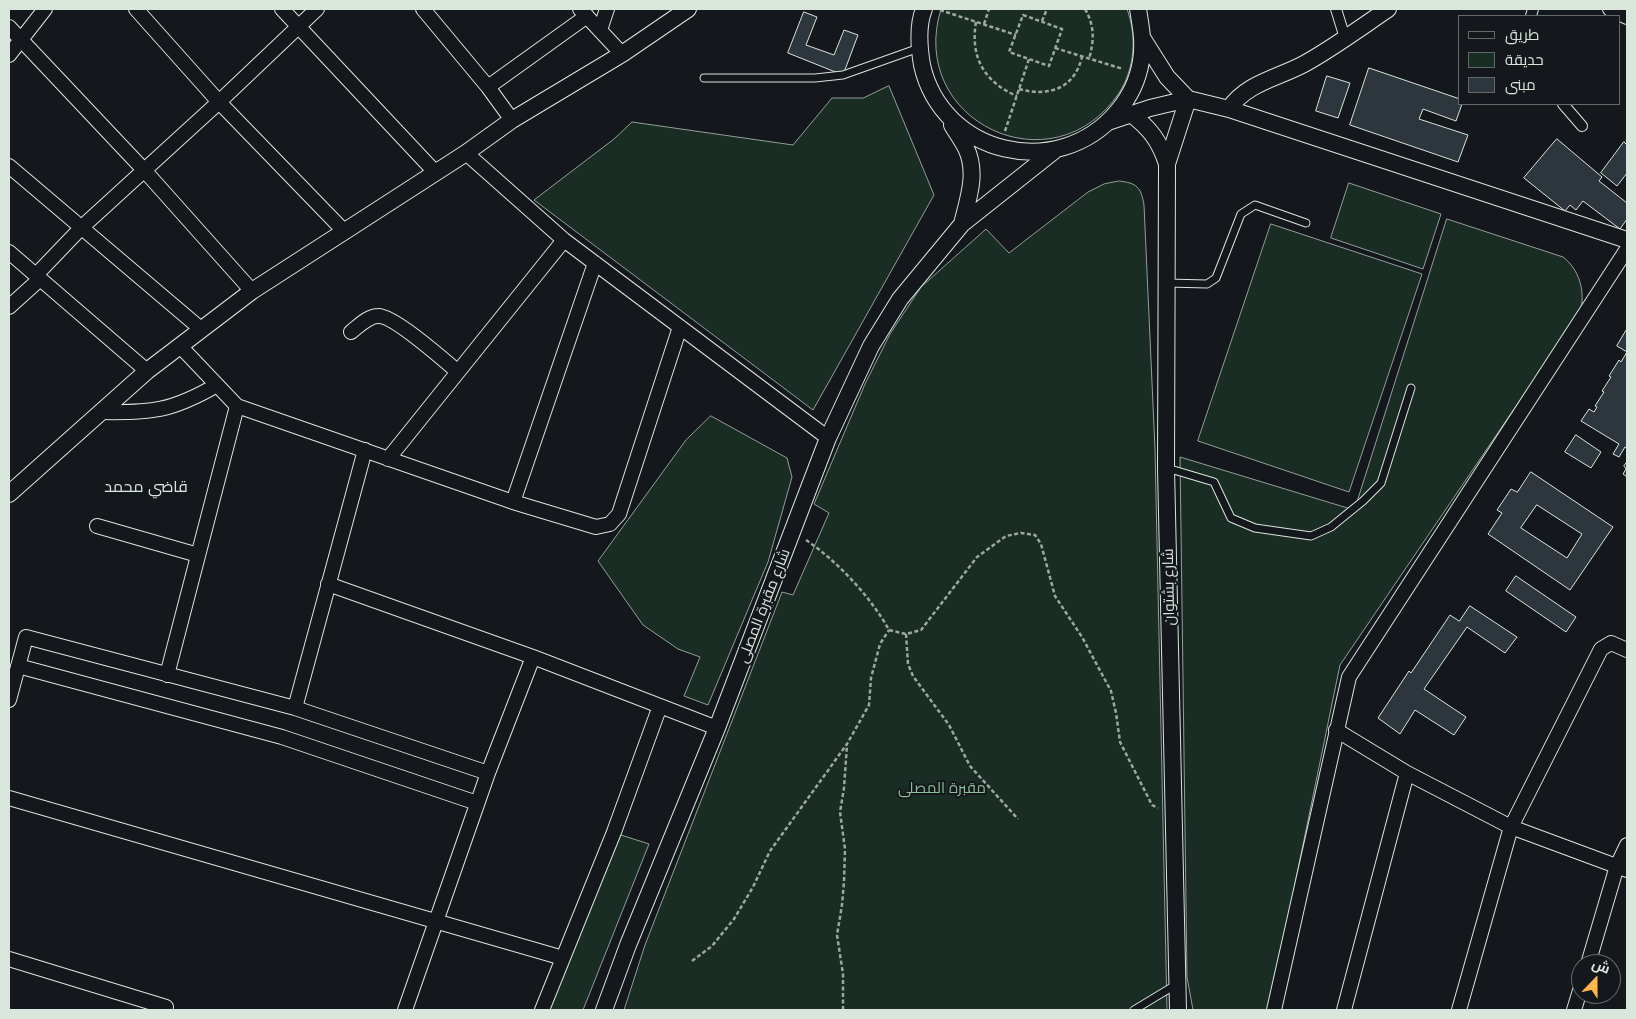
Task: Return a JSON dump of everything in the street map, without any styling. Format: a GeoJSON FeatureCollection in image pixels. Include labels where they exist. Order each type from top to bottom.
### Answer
{"type":"FeatureCollection","features":[{"type":"Feature","properties":{"kind":"street"},"geometry":{"type":"LineString","coordinates":[[9,55],[46,9]]}},
{"type":"Feature","properties":{"kind":"street"},"geometry":{"type":"LineString","coordinates":[[136,9],[219,102],[345,232]]}},
{"type":"Feature","properties":{"kind":"street"},"geometry":{"type":"LineString","coordinates":[[282,9],[435,172]]}},
{"type":"Feature","properties":{"kind":"street"},"geometry":{"type":"LineString","coordinates":[[9,307],[82,227],[219,102],[317,9]]}},
{"type":"Feature","properties":{"kind":"street"},"geometry":{"type":"LineString","coordinates":[[422,9],[488,87],[512,120]]}},
{"type":"Feature","properties":{"kind":"street"},"geometry":{"type":"LineString","coordinates":[[600,30],[608,9]]}},
{"type":"Feature","properties":{"kind":"street"},"geometry":{"type":"LineString","coordinates":[[9,494],[147,371],[252,291],[466,153],[512,120],[622,54],[688,9]]}},
{"type":"Feature","properties":{"kind":"street"},"geometry":{"type":"LineString","coordinates":[[927,10],[919,48],[925,79],[940,107],[963,130],[991,145],[1022,152],[1054,150],[1074,144],[1092,135],[1108,122],[1123,105],[1135,84],[1141,62],[1143,39],[1138,9]]}},
{"type":"Feature","properties":{"kind":"street"},"geometry":{"type":"LineString","coordinates":[[1336,9],[1345,38]]}},
{"type":"Feature","properties":{"kind":"street"},"geometry":{"type":"LineString","coordinates":[[1229,109],[1249,89],[1303,64],[1388,9]]}},
{"type":"Feature","properties":{"kind":"street"},"geometry":{"type":"LineString","coordinates":[[488,87],[583,12],[622,54]]}},
{"type":"Feature","properties":{"kind":"street"},"geometry":{"type":"LineString","coordinates":[[9,27],[144,170],[252,291]]}},
{"type":"Feature","properties":{"kind":"street"},"geometry":{"type":"LineString","coordinates":[[1143,39],[1167,77],[1188,99]]}},
{"type":"Feature","properties":{"kind":"street"},"geometry":{"type":"LineString","coordinates":[[1108,122],[1188,99],[1229,109],[1627,240]]}},
{"type":"Feature","properties":{"kind":"street","name":"شارع بشتوان"},"geometry":{"type":"LineString","coordinates":[[1178,1010],[1166,468],[1167,164],[1188,99]]}},
{"type":"Feature","properties":{"kind":"street"},"geometry":{"type":"LineString","coordinates":[[1564,105],[1582,126]]}},
{"type":"Feature","properties":{"kind":"street","name":"شارع مقبرة المصلى"},"geometry":{"type":"LineString","coordinates":[[940,107],[966,148],[972,169],[971,188],[962,224]]}},
{"type":"Feature","properties":{"kind":"street","name":"شارع بشتوان"},"geometry":{"type":"LineString","coordinates":[[1131,114],[1144,123],[1154,135],[1162,149],[1167,164]]}},
{"type":"Feature","properties":{"kind":"street","name":"شارع مقبرة المصلى"},"geometry":{"type":"LineString","coordinates":[[604,1010],[628,945],[717,728],[828,438],[871,346],[900,299],[962,224],[1054,150]]}},
{"type":"Feature","properties":{"kind":"street"},"geometry":{"type":"LineString","coordinates":[[466,153],[564,240],[828,438]]}},
{"type":"Feature","properties":{"kind":"street"},"geometry":{"type":"LineString","coordinates":[[9,166],[201,329]]}},
{"type":"Feature","properties":{"kind":"street"},"geometry":{"type":"LineString","coordinates":[[388,459],[564,240]]}},
{"type":"Feature","properties":{"kind":"street"},"geometry":{"type":"LineString","coordinates":[[1274,1010],[1349,677],[1627,249]]}},
{"type":"Feature","properties":{"kind":"street"},"geometry":{"type":"LineString","coordinates":[[9,252],[147,371]]}},
{"type":"Feature","properties":{"kind":"street"},"geometry":{"type":"LineString","coordinates":[[513,502],[595,263]]}},
{"type":"Feature","properties":{"kind":"street"},"geometry":{"type":"LineString","coordinates":[[351,332],[370,318],[383,316],[395,322],[458,372]]}},
{"type":"Feature","properties":{"kind":"street"},"geometry":{"type":"LineString","coordinates":[[180,346],[237,406],[513,502],[596,527],[610,524],[619,514],[680,327]]}},
{"type":"Feature","properties":{"kind":"street"},"geometry":{"type":"LineString","coordinates":[[101,412],[149,412],[162,409],[194,398],[217,385]]}},
{"type":"Feature","properties":{"kind":"street"},"geometry":{"type":"LineString","coordinates":[[167,675],[237,406]]}},
{"type":"Feature","properties":{"kind":"street"},"geometry":{"type":"LineString","coordinates":[[295,708],[365,450]]}},
{"type":"Feature","properties":{"kind":"street"},"geometry":{"type":"LineString","coordinates":[[97,526],[198,555]]}},
{"type":"Feature","properties":{"kind":"street"},"geometry":{"type":"LineString","coordinates":[[328,584],[533,657],[717,728]]}},
{"type":"Feature","properties":{"kind":"street"},"geometry":{"type":"LineString","coordinates":[[9,700],[26,637],[295,708],[488,773]]}},
{"type":"Feature","properties":{"kind":"street"},"geometry":{"type":"LineString","coordinates":[[1459,1010],[1511,827],[1601,649],[1612,643],[1627,650]]}},
{"type":"Feature","properties":{"kind":"street"},"geometry":{"type":"LineString","coordinates":[[405,1010],[477,803],[533,657]]}},
{"type":"Feature","properties":{"kind":"street"},"geometry":{"type":"LineString","coordinates":[[18,666],[282,737],[477,803]]}},
{"type":"Feature","properties":{"kind":"street"},"geometry":{"type":"LineString","coordinates":[[542,1010],[614,832],[660,706]]}},
{"type":"Feature","properties":{"kind":"street"},"geometry":{"type":"LineString","coordinates":[[1336,730],[1407,773],[1511,827],[1622,868]]}},
{"type":"Feature","properties":{"kind":"street"},"geometry":{"type":"LineString","coordinates":[[1344,1010],[1407,773]]}},
{"type":"Feature","properties":{"kind":"street"},"geometry":{"type":"LineString","coordinates":[[9,798],[563,958]]}},
{"type":"Feature","properties":{"kind":"street"},"geometry":{"type":"LineString","coordinates":[[1592,954],[1622,868],[1627,845]]}},
{"type":"Feature","properties":{"kind":"street"},"geometry":{"type":"LineString","coordinates":[[9,959],[166,1007],[165,1010]]}},
{"type":"Feature","properties":{"kind":"lane"},"geometry":{"type":"LineString","coordinates":[[704,78],[815,78],[843,75],[919,48]]}},
{"type":"Feature","properties":{"kind":"lane"},"geometry":{"type":"LineString","coordinates":[[1166,283],[1207,284],[1216,278],[1241,214],[1256,205],[1306,223]]}},
{"type":"Feature","properties":{"kind":"lane"},"geometry":{"type":"LineString","coordinates":[[1166,468],[1214,482],[1231,518],[1254,528],[1311,536],[1331,527],[1363,501],[1381,483],[1412,388]]}},
{"type":"Feature","properties":{"kind":"lane"},"geometry":{"type":"LineString","coordinates":[[1134,1010],[1178,984]]}},
{"type":"Feature","properties":{"kind":"path"},"geometry":{"type":"LineString","coordinates":[[984,24],[989,9]]}},
{"type":"Feature","properties":{"kind":"path"},"geometry":{"type":"LineString","coordinates":[[1042,22],[1046,9]]}},
{"type":"Feature","properties":{"kind":"path"},"geometry":{"type":"LineString","coordinates":[[1085,9],[1094,31],[1089,59]]}},
{"type":"Feature","properties":{"kind":"path"},"geometry":{"type":"LineString","coordinates":[[927,10],[984,24],[1016,35]]}},
{"type":"Feature","properties":{"kind":"path"},"geometry":{"type":"LineString","coordinates":[[927,10],[938,19]]}},
{"type":"Feature","properties":{"kind":"path"},"geometry":{"type":"LineString","coordinates":[[1023,15],[1042,22],[1062,29],[1049,66],[1010,52],[1023,15]]}},
{"type":"Feature","properties":{"kind":"path"},"geometry":{"type":"LineString","coordinates":[[976,22],[974,42],[979,62],[995,83],[1007,92],[1017,96]]}},
{"type":"Feature","properties":{"kind":"path"},"geometry":{"type":"LineString","coordinates":[[1055,48],[1129,71]]}},
{"type":"Feature","properties":{"kind":"path"},"geometry":{"type":"LineString","coordinates":[[1019,89],[1039,93],[1058,89],[1072,79],[1082,57]]}},
{"type":"Feature","properties":{"kind":"path"},"geometry":{"type":"LineString","coordinates":[[1003,135],[1029,59]]}},
{"type":"Feature","properties":{"kind":"path"},"geometry":{"type":"LineString","coordinates":[[792,531],[815,546],[859,587],[882,617],[889,630],[906,634],[922,630],[978,557],[1006,536],[1020,533],[1036,535],[1041,544],[1056,596],[1082,637],[1111,691],[1120,742],[1152,805],[1174,815]]}},
{"type":"Feature","properties":{"kind":"path"},"geometry":{"type":"LineString","coordinates":[[692,961],[712,946],[734,919],[753,887],[770,851],[847,744],[869,705],[871,678],[880,644],[889,630]]}},
{"type":"Feature","properties":{"kind":"path"},"geometry":{"type":"LineString","coordinates":[[906,634],[908,664],[912,676],[949,725],[970,766],[1018,818]]}},
{"type":"Feature","properties":{"kind":"path"},"geometry":{"type":"LineString","coordinates":[[843,1010],[843,974],[837,935],[844,882],[845,849],[840,812],[844,788],[847,744]]}},
{"type":"Feature","properties":{"kind":"green space"},"geometry":{"type":"Polygon","coordinates":[[[941,9],[1127,9],[1133,41],[1133,52],[1128,73],[1119,93],[1091,122],[1058,137],[1024,139],[992,130],[965,111],[945,83],[936,49],[941,9]]]}},
{"type":"Feature","properties":{"kind":"green space"},"geometry":{"type":"Polygon","coordinates":[[[889,86],[934,195],[813,410],[534,200],[614,139],[632,122],[793,145],[832,98],[863,98],[889,86]]]}},
{"type":"Feature","properties":{"kind":"green space","name":"مقبرة المصلى"},"geometry":{"type":"Polygon","coordinates":[[[1119,181],[1130,183],[1137,187],[1140,190],[1144,205],[1155,449],[1167,1010],[624,1010],[645,945],[782,592],[793,595],[829,513],[814,504],[865,384],[890,334],[921,287],[986,229],[1009,253],[1088,192],[1104,184],[1119,181]]]}},
{"type":"Feature","properties":{"kind":"green space"},"geometry":{"type":"Polygon","coordinates":[[[1349,183],[1441,214],[1423,269],[1331,238],[1349,183]]]}},
{"type":"Feature","properties":{"kind":"green space"},"geometry":{"type":"Polygon","coordinates":[[[1447,219],[1563,257],[1569,262],[1580,282],[1582,304],[1580,312],[1340,665],[1269,1010],[1193,1010],[1187,977],[1180,457],[1354,510],[1447,219]]]}},
{"type":"Feature","properties":{"kind":"green space"},"geometry":{"type":"Polygon","coordinates":[[[1271,224],[1422,274],[1349,492],[1198,441],[1271,224]]]}},
{"type":"Feature","properties":{"kind":"green space"},"geometry":{"type":"Polygon","coordinates":[[[711,416],[787,458],[792,477],[768,562],[708,705],[684,696],[700,657],[678,649],[643,625],[598,561],[686,440],[711,416]]]}},
{"type":"Feature","properties":{"kind":"green space"},"geometry":{"type":"Polygon","coordinates":[[[621,835],[649,844],[583,1010],[548,1010],[621,835]]]}},
{"type":"Feature","properties":{"kind":"building"},"geometry":{"type":"Polygon","coordinates":[[[804,12],[817,17],[806,45],[834,55],[844,30],[858,35],[843,75],[788,53],[804,12]]]}},
{"type":"Feature","properties":{"kind":"building"},"geometry":{"type":"Polygon","coordinates":[[[1369,68],[1458,98],[1458,105],[1462,105],[1456,121],[1423,109],[1419,119],[1468,135],[1458,162],[1350,125],[1369,68]]]}},
{"type":"Feature","properties":{"kind":"building"},"geometry":{"type":"Polygon","coordinates":[[[1327,76],[1350,83],[1338,118],[1316,111],[1327,76]]]}},
{"type":"Feature","properties":{"kind":"building"},"geometry":{"type":"Polygon","coordinates":[[[1557,139],[1602,177],[1599,181],[1627,203],[1627,219],[1620,229],[1583,201],[1576,210],[1570,205],[1565,211],[1524,178],[1557,139]]]}},
{"type":"Feature","properties":{"kind":"building"},"geometry":{"type":"Polygon","coordinates":[[[1624,142],[1627,145],[1627,173],[1617,186],[1601,173],[1624,142]]]}},
{"type":"Feature","properties":{"kind":"building"},"geometry":{"type":"Polygon","coordinates":[[[1627,329],[1627,352],[1617,346],[1627,329]]]}},
{"type":"Feature","properties":{"kind":"building"},"geometry":{"type":"Polygon","coordinates":[[[1627,352],[1627,448],[1625,447],[1619,457],[1613,454],[1619,444],[1581,421],[1589,409],[1594,412],[1597,407],[1595,406],[1604,392],[1602,391],[1611,377],[1609,376],[1619,360],[1621,362],[1627,352]]]}},
{"type":"Feature","properties":{"kind":"building"},"geometry":{"type":"Polygon","coordinates":[[[1576,435],[1601,452],[1591,468],[1565,452],[1576,435]]]}},
{"type":"Feature","properties":{"kind":"building"},"geometry":{"type":"Polygon","coordinates":[[[1627,462],[1627,477],[1623,474],[1626,469],[1624,466],[1627,462]]]}},
{"type":"Feature","properties":{"kind":"building"},"geometry":{"type":"Polygon","coordinates":[[[1531,472],[1613,527],[1570,590],[1488,534],[1502,513],[1497,510],[1511,489],[1517,492],[1531,472]],[[1537,505],[1521,528],[1567,558],[1582,534],[1537,505]]]}},
{"type":"Feature","properties":{"kind":"building"},"geometry":{"type":"Polygon","coordinates":[[[1516,576],[1576,617],[1566,632],[1506,591],[1516,576]]]}},
{"type":"Feature","properties":{"kind":"building"},"geometry":{"type":"Polygon","coordinates":[[[1470,606],[1517,637],[1505,653],[1467,627],[1424,689],[1466,717],[1454,735],[1415,710],[1400,734],[1378,718],[1409,671],[1411,673],[1450,615],[1459,621],[1470,606]]]}},
{"type":"Feature","properties":{"kind":"district","name":"قاضي محمد"},"geometry":{"type":"Point","coordinates":[146,487]}}]}
